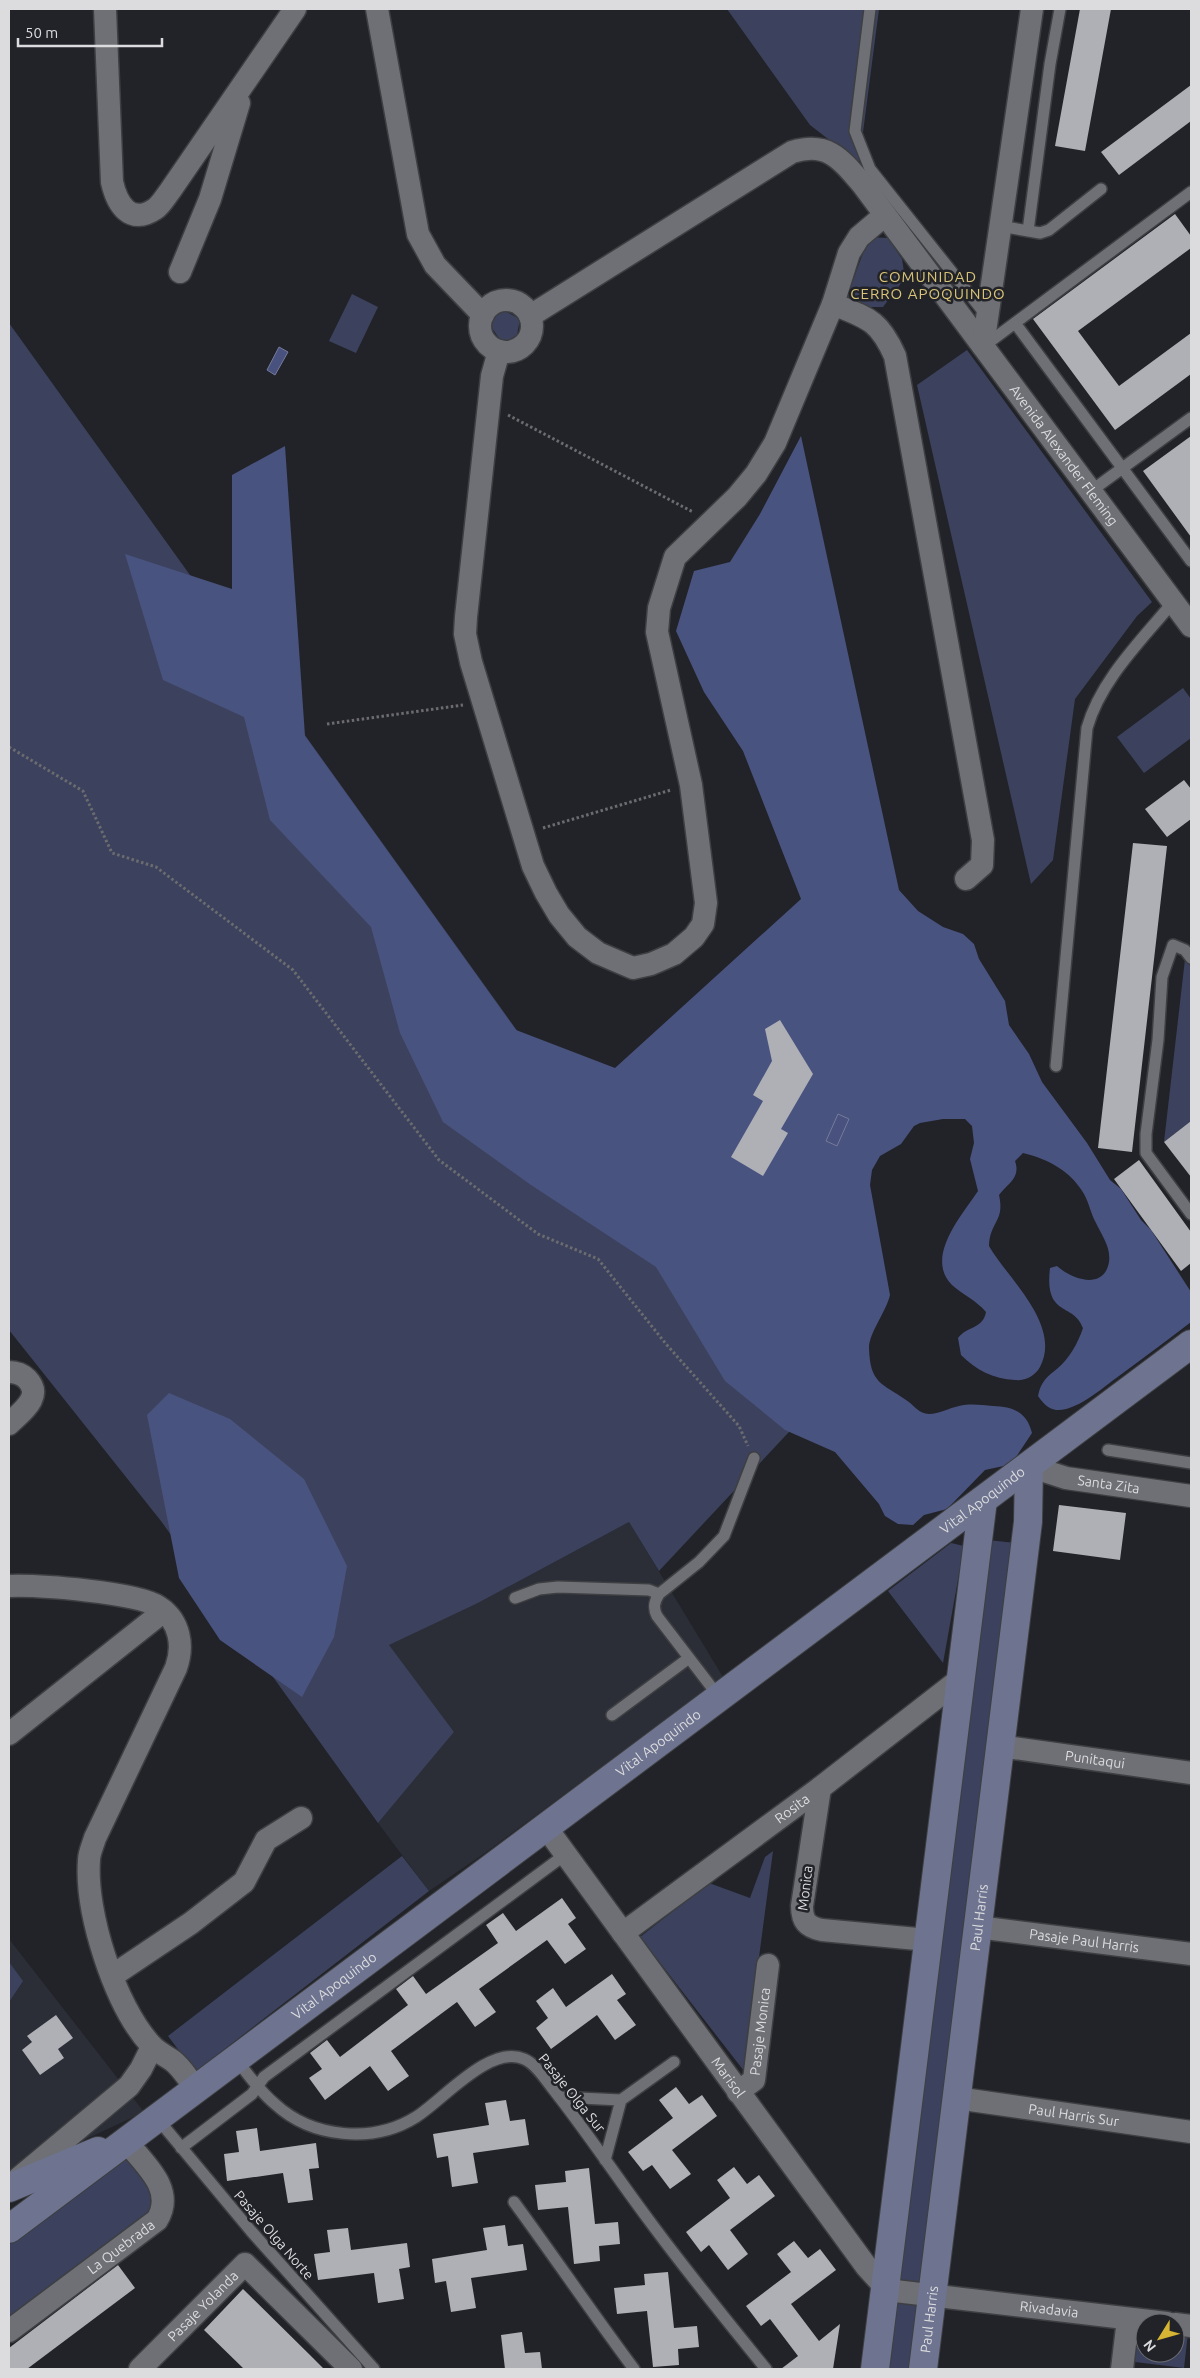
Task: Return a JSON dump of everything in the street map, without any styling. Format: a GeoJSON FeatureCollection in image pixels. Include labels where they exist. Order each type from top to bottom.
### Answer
{"type":"FeatureCollection","features":[{"type":"Feature","properties":{"kind":"street"},"geometry":{"type":"LineString","coordinates":[[105,9],[112,182],[115,196],[121,206],[131,214],[140,216],[156,208],[244,85],[295,9]]}},
{"type":"Feature","properties":{"kind":"street"},"geometry":{"type":"LineString","coordinates":[[377,9],[418,234],[435,265],[483,314]]}},
{"type":"Feature","properties":{"kind":"street"},"geometry":{"type":"LineString","coordinates":[[983,346],[1032,9]]}},
{"type":"Feature","properties":{"kind":"street"},"geometry":{"type":"LineString","coordinates":[[180,272],[210,199],[244,85]]}},
{"type":"Feature","properties":{"kind":"street","name":"Avenida Alexander Fleming"},"geometry":{"type":"LineString","coordinates":[[530,316],[782,158],[802,149],[817,148],[828,150],[853,173],[1191,626]]}},
{"type":"Feature","properties":{"kind":"street"},"geometry":{"type":"LineString","coordinates":[[499,351],[492,376],[466,617],[465,634],[471,662],[532,866],[559,915],[578,937],[598,953],[633,968],[651,964],[674,954],[694,937],[702,924],[706,903],[691,785],[657,632],[659,608],[675,557],[744,490],[775,442],[833,304],[849,253],[859,237],[885,215]]}},
{"type":"Feature","properties":{"kind":"street"},"geometry":{"type":"LineString","coordinates":[[506,300],[516,302],[524,307],[530,316],[532,333],[528,342],[514,352],[499,351],[489,346],[483,338],[480,323],[483,314],[488,307],[496,302],[506,300]]}},
{"type":"Feature","properties":{"kind":"street"},"geometry":{"type":"LineString","coordinates":[[833,304],[870,319],[880,327],[895,356],[983,840],[982,865],[966,879]]}},
{"type":"Feature","properties":{"kind":"street","name":"Vital Apoquindo"},"geometry":{"type":"LineString","coordinates":[[9,2229],[75,2181],[125,2140],[1191,1344]]}},
{"type":"Feature","properties":{"kind":"street"},"geometry":{"type":"LineString","coordinates":[[9,1372],[22,1375],[31,1384],[33,1396],[28,1406],[9,1424]]}},
{"type":"Feature","properties":{"kind":"street","name":"Santa Zita"},"geometry":{"type":"LineString","coordinates":[[1029,1466],[1066,1478],[1191,1496]]}},
{"type":"Feature","properties":{"kind":"street","name":"Paul Harris"},"geometry":{"type":"LineString","coordinates":[[923,2369],[1028,1522],[1029,1466]]}},
{"type":"Feature","properties":{"kind":"street"},"geometry":{"type":"LineString","coordinates":[[875,2369],[959,1680],[983,1500]]}},
{"type":"Feature","properties":{"kind":"street"},"geometry":{"type":"LineString","coordinates":[[9,1586],[95,1592],[152,1603],[164,1611],[177,1627],[181,1648],[180,1658],[95,1838],[89,1858],[88,1882],[103,1953],[132,2020],[152,2047],[175,2063],[195,2088]]}},
{"type":"Feature","properties":{"kind":"street"},"geometry":{"type":"LineString","coordinates":[[9,1734],[164,1611]]}},
{"type":"Feature","properties":{"kind":"street","name":"Rosita"},"geometry":{"type":"LineString","coordinates":[[623,1933],[820,1788],[959,1680]]}},
{"type":"Feature","properties":{"kind":"street","name":"Punitaqui"},"geometry":{"type":"LineString","coordinates":[[1000,1746],[1191,1773]]}},
{"type":"Feature","properties":{"kind":"street","name":"Monica"},"geometry":{"type":"LineString","coordinates":[[820,1788],[802,1906],[802,1918],[807,1925],[822,1930],[928,1940]]}},
{"type":"Feature","properties":{"kind":"street"},"geometry":{"type":"LineString","coordinates":[[112,1976],[191,1922],[244,1882],[266,1840],[301,1818]]}},
{"type":"Feature","properties":{"kind":"street","name":"Marisol"},"geometry":{"type":"LineString","coordinates":[[545,1826],[866,2266],[885,2287]]}},
{"type":"Feature","properties":{"kind":"street","name":"Pasaje Paul Harris"},"geometry":{"type":"LineString","coordinates":[[977,1927],[1191,1954]]}},
{"type":"Feature","properties":{"kind":"street","name":"Pasaje Monica"},"geometry":{"type":"LineString","coordinates":[[738,2092],[754,2080],[768,1965]]}},
{"type":"Feature","properties":{"kind":"street"},"geometry":{"type":"LineString","coordinates":[[9,2188],[129,2086],[141,2070],[152,2047]]}},
{"type":"Feature","properties":{"kind":"street","name":"Paul Harris Sur"},"geometry":{"type":"LineString","coordinates":[[956,2098],[1191,2132]]}},
{"type":"Feature","properties":{"kind":"street","name":"Vital Apoquindo"},"geometry":{"type":"LineString","coordinates":[[9,2188],[125,2140]]}},
{"type":"Feature","properties":{"kind":"street","name":"La Quebrada"},"geometry":{"type":"LineString","coordinates":[[9,2331],[157,2220],[163,2207],[162,2187],[125,2140]]}},
{"type":"Feature","properties":{"kind":"street","name":"Pasaje Yolanda"},"geometry":{"type":"LineString","coordinates":[[140,2369],[245,2264],[351,2369]]}},
{"type":"Feature","properties":{"kind":"street"},"geometry":{"type":"LineString","coordinates":[[885,2287],[895,2291],[932,2296]]}},
{"type":"Feature","properties":{"kind":"street","name":"Rivadavia"},"geometry":{"type":"LineString","coordinates":[[932,2296],[1135,2320]]}},
{"type":"Feature","properties":{"kind":"street"},"geometry":{"type":"LineString","coordinates":[[1122,2369],[1128,2319]]}},
{"type":"Feature","properties":{"kind":"lane"},"geometry":{"type":"LineString","coordinates":[[870,9],[857,102],[855,131],[870,169],[987,316]]}},
{"type":"Feature","properties":{"kind":"lane"},"geometry":{"type":"LineString","coordinates":[[1028,231],[1050,64],[1060,9]]}},
{"type":"Feature","properties":{"kind":"lane"},"geometry":{"type":"LineString","coordinates":[[1000,226],[1040,233],[1048,230],[1101,189]]}},
{"type":"Feature","properties":{"kind":"lane"},"geometry":{"type":"LineString","coordinates":[[983,346],[1191,192]]}},
{"type":"Feature","properties":{"kind":"lane"},"geometry":{"type":"LineString","coordinates":[[1015,323],[1191,561]]}},
{"type":"Feature","properties":{"kind":"lane"},"geometry":{"type":"LineString","coordinates":[[1091,491],[1191,418]]}},
{"type":"Feature","properties":{"kind":"lane"},"geometry":{"type":"LineString","coordinates":[[1056,1066],[1086,728],[1091,711],[1102,690],[1173,602]]}},
{"type":"Feature","properties":{"kind":"lane"},"geometry":{"type":"LineString","coordinates":[[1191,958],[1185,950],[1172,945],[1162,977],[1158,1040],[1146,1134],[1146,1153],[1191,1214]]}},
{"type":"Feature","properties":{"kind":"lane"},"geometry":{"type":"LineString","coordinates":[[1108,1450],[1191,1463]]}},
{"type":"Feature","properties":{"kind":"lane"},"geometry":{"type":"LineString","coordinates":[[719,1697],[657,1616],[654,1610],[655,1600],[659,1594],[699,1562],[724,1536],[754,1458]]}},
{"type":"Feature","properties":{"kind":"lane"},"geometry":{"type":"LineString","coordinates":[[515,1598],[539,1589],[558,1587],[649,1590],[659,1594]]}},
{"type":"Feature","properties":{"kind":"lane"},"geometry":{"type":"LineString","coordinates":[[612,1715],[689,1658]]}},
{"type":"Feature","properties":{"kind":"lane"},"geometry":{"type":"LineString","coordinates":[[181,2148],[252,2094],[264,2077],[566,1854]]}},
{"type":"Feature","properties":{"kind":"lane","name":"Pasaje Olga Sur"},"geometry":{"type":"LineString","coordinates":[[236,2058],[258,2087],[275,2105],[302,2122],[334,2132],[351,2134],[385,2130],[416,2117],[472,2074],[497,2058],[505,2055],[528,2060],[560,2097],[651,2224],[766,2369]]}},
{"type":"Feature","properties":{"kind":"lane"},"geometry":{"type":"LineString","coordinates":[[560,2097],[621,2100],[674,2062]]}},
{"type":"Feature","properties":{"kind":"lane"},"geometry":{"type":"LineString","coordinates":[[605,2160],[621,2100]]}},
{"type":"Feature","properties":{"kind":"lane","name":"Pasaje Olga Norte"},"geometry":{"type":"LineString","coordinates":[[156,2117],[269,2253],[374,2369]]}},
{"type":"Feature","properties":{"kind":"lane"},"geometry":{"type":"LineString","coordinates":[[514,2202],[574,2283],[584,2303],[634,2369]]}},
{"type":"Feature","properties":{"kind":"path"},"geometry":{"type":"LineString","coordinates":[[490,406],[712,522]]}},
{"type":"Feature","properties":{"kind":"path"},"geometry":{"type":"LineString","coordinates":[[327,724],[483,702]]}},
{"type":"Feature","properties":{"kind":"path"},"geometry":{"type":"LineString","coordinates":[[9,747],[82,791],[112,854],[156,867],[292,970],[439,1160],[538,1234],[598,1259],[666,1344],[739,1426],[754,1458]]}},
{"type":"Feature","properties":{"kind":"path"},"geometry":{"type":"LineString","coordinates":[[523,834],[691,785]]}},
{"type":"Feature","properties":{"kind":"shaded area"},"geometry":{"type":"Polygon","coordinates":[[[727,9],[879,9],[859,163],[810,125],[727,9]]]}},
{"type":"Feature","properties":{"kind":"shaded area"},"geometry":{"type":"Polygon","coordinates":[[[869,237],[888,238],[902,259],[905,278],[883,307],[867,307],[847,296],[869,237]]]}},
{"type":"Feature","properties":{"kind":"shaded area"},"geometry":{"type":"Polygon","coordinates":[[[352,294],[378,307],[356,353],[329,341],[352,294]]]}},
{"type":"Feature","properties":{"kind":"shaded area"},"geometry":{"type":"Polygon","coordinates":[[[499,308],[520,319],[517,335],[503,344],[485,318],[499,308]]]}},
{"type":"Feature","properties":{"kind":"shaded area"},"geometry":{"type":"Polygon","coordinates":[[[9,323],[572,1107],[803,1417],[659,1571],[629,1522],[478,1603],[389,1645],[454,1732],[378,1823],[161,1521],[9,1330],[9,323]]]}},
{"type":"Feature","properties":{"kind":"shaded area"},"geometry":{"type":"Polygon","coordinates":[[[279,347],[288,352],[275,375],[267,370],[279,347]]]}},
{"type":"Feature","properties":{"kind":"shaded area"},"geometry":{"type":"Polygon","coordinates":[[[967,350],[1152,602],[1137,616],[1075,699],[1053,860],[1031,884],[917,385],[967,350]]]}},
{"type":"Feature","properties":{"kind":"shaded area"},"geometry":{"type":"Polygon","coordinates":[[[801,436],[899,890],[918,911],[943,927],[963,934],[974,944],[979,959],[1005,1001],[1009,1025],[1029,1054],[1042,1082],[1087,1143],[1110,1180],[1121,1189],[1141,1220],[1151,1230],[1191,1292],[1191,1322],[1100,1390],[1073,1407],[1064,1409],[1056,1410],[1050,1408],[1041,1401],[1038,1396],[1043,1383],[1069,1355],[1076,1345],[1083,1328],[1079,1320],[1055,1302],[1051,1295],[1049,1284],[1050,1268],[1057,1266],[1070,1275],[1086,1280],[1101,1277],[1106,1271],[1109,1262],[1109,1251],[1094,1220],[1086,1197],[1079,1186],[1058,1167],[1023,1153],[1015,1161],[1016,1172],[1013,1180],[999,1195],[1000,1211],[992,1231],[989,1246],[1030,1303],[1039,1319],[1044,1335],[1045,1351],[1038,1370],[1026,1379],[999,1378],[979,1369],[961,1355],[958,1338],[982,1322],[986,1312],[952,1285],[944,1274],[942,1262],[949,1236],[978,1191],[970,1159],[974,1143],[972,1126],[965,1119],[943,1119],[920,1123],[914,1126],[901,1144],[880,1156],[872,1170],[870,1185],[890,1295],[870,1342],[872,1369],[875,1376],[884,1386],[922,1413],[933,1414],[968,1405],[1013,1409],[1027,1420],[1032,1433],[1014,1460],[1008,1465],[985,1470],[947,1509],[924,1515],[913,1525],[898,1524],[885,1516],[879,1504],[835,1452],[785,1430],[725,1381],[656,1267],[531,1185],[443,1122],[400,1033],[371,927],[270,820],[244,717],[163,680],[125,554],[232,589],[232,475],[285,446],[305,736],[516,1030],[615,1068],[801,899],[743,751],[704,692],[676,631],[694,571],[730,562],[760,514],[801,436]]]}},
{"type":"Feature","properties":{"kind":"shaded area"},"geometry":{"type":"Polygon","coordinates":[[[1183,688],[1191,699],[1191,738],[1144,773],[1117,737],[1183,688]]]}},
{"type":"Feature","properties":{"kind":"shaded area"},"geometry":{"type":"Polygon","coordinates":[[[1185,959],[1191,967],[1191,1121],[1164,1142],[1185,959]]]}},
{"type":"Feature","properties":{"kind":"shaded area"},"geometry":{"type":"Polygon","coordinates":[[[838,1114],[849,1119],[837,1146],[826,1141],[838,1114]]]}},
{"type":"Feature","properties":{"kind":"shaded area"},"geometry":{"type":"Polygon","coordinates":[[[169,1393],[230,1419],[304,1479],[347,1566],[334,1637],[302,1697],[220,1640],[179,1578],[147,1415],[169,1393]]]}},
{"type":"Feature","properties":{"kind":"shaded area"},"geometry":{"type":"Polygon","coordinates":[[[629,1522],[723,1677],[485,1853],[429,1891],[378,1823],[454,1732],[388,1645],[478,1603],[629,1522]]]}},
{"type":"Feature","properties":{"kind":"shaded area"},"geometry":{"type":"Polygon","coordinates":[[[987,1540],[1016,1543],[910,2369],[884,2369],[987,1540]]]}},
{"type":"Feature","properties":{"kind":"shaded area"},"geometry":{"type":"Polygon","coordinates":[[[951,1543],[964,1546],[943,1663],[888,1591],[951,1543]]]}},
{"type":"Feature","properties":{"kind":"shaded area"},"geometry":{"type":"Polygon","coordinates":[[[773,1851],[744,2071],[640,1937],[709,1883],[750,1898],[765,1857],[773,1851]]]}},
{"type":"Feature","properties":{"kind":"shaded area"},"geometry":{"type":"Polygon","coordinates":[[[402,1856],[429,1891],[195,2072],[168,2036],[402,1856]]]}},
{"type":"Feature","properties":{"kind":"shaded area"},"geometry":{"type":"Polygon","coordinates":[[[9,1939],[144,2112],[9,2175],[9,1939]]]}},
{"type":"Feature","properties":{"kind":"shaded area"},"geometry":{"type":"Polygon","coordinates":[[[9,1962],[23,1981],[9,2002],[9,1962]]]}},
{"type":"Feature","properties":{"kind":"shaded area"},"geometry":{"type":"Polygon","coordinates":[[[125,2156],[150,2190],[151,2211],[9,2320],[9,2245],[125,2156]]]}},
{"type":"Feature","properties":{"kind":"shaded area"},"geometry":{"type":"Polygon","coordinates":[[[1132,2326],[1135,2326],[1135,2362],[1127,2361],[1132,2326]]]}},
{"type":"Feature","properties":{"kind":"shaded area"},"geometry":{"type":"Polygon","coordinates":[[[1185,2333],[1188,2333],[1185,2359],[1185,2333]]]}},
{"type":"Feature","properties":{"kind":"shaded area"},"geometry":{"type":"Polygon","coordinates":[[[1143,2363],[1185,2363],[1184,2368],[1143,2363]]]}},
{"type":"Feature","properties":{"kind":"building"},"geometry":{"type":"Polygon","coordinates":[[[1080,9],[1111,9],[1085,151],[1055,146],[1080,9]]]}},
{"type":"Feature","properties":{"kind":"building"},"geometry":{"type":"Polygon","coordinates":[[[1191,85],[1191,121],[1119,175],[1101,152],[1191,85]]]}},
{"type":"Feature","properties":{"kind":"building"},"geometry":{"type":"Polygon","coordinates":[[[1175,214],[1191,236],[1191,248],[1078,331],[1119,386],[1191,333],[1191,374],[1115,430],[1033,319],[1175,214]]]}},
{"type":"Feature","properties":{"kind":"building"},"geometry":{"type":"Polygon","coordinates":[[[1191,436],[1191,537],[1143,471],[1191,436]]]}},
{"type":"Feature","properties":{"kind":"building"},"geometry":{"type":"Polygon","coordinates":[[[1184,780],[1191,789],[1191,819],[1167,837],[1145,809],[1184,780]]]}},
{"type":"Feature","properties":{"kind":"building"},"geometry":{"type":"Polygon","coordinates":[[[1133,843],[1167,846],[1132,1152],[1098,1148],[1133,843]]]}},
{"type":"Feature","properties":{"kind":"building"},"geometry":{"type":"Polygon","coordinates":[[[780,1020],[813,1074],[781,1129],[788,1133],[763,1176],[731,1157],[763,1101],[753,1095],[772,1061],[765,1029],[780,1020]]]}},
{"type":"Feature","properties":{"kind":"building"},"geometry":{"type":"Polygon","coordinates":[[[1191,1121],[1191,1177],[1164,1142],[1191,1121]]]}},
{"type":"Feature","properties":{"kind":"building"},"geometry":{"type":"Polygon","coordinates":[[[1139,1160],[1191,1232],[1191,1263],[1181,1271],[1114,1179],[1139,1160]]]}},
{"type":"Feature","properties":{"kind":"building"},"geometry":{"type":"Polygon","coordinates":[[[1059,1505],[1126,1513],[1120,1560],[1053,1551],[1059,1505]]]}},
{"type":"Feature","properties":{"kind":"building"},"geometry":{"type":"Polygon","coordinates":[[[562,1898],[576,1918],[568,1924],[586,1949],[565,1964],[547,1940],[479,1989],[496,2012],[475,2027],[457,2002],[391,2051],[409,2076],[388,2091],[370,2066],[325,2100],[309,2078],[322,2069],[310,2053],[327,2040],[340,2057],[408,2005],[396,1989],[413,1976],[426,1994],[498,1943],[486,1925],[503,1913],[516,1931],[562,1898]]]}},
{"type":"Feature","properties":{"kind":"building"},"geometry":{"type":"Polygon","coordinates":[[[612,1974],[626,1994],[617,2000],[636,2025],[615,2040],[597,2015],[551,2049],[536,2028],[548,2018],[536,2001],[553,1988],[566,2007],[612,1974]]]}},
{"type":"Feature","properties":{"kind":"building"},"geometry":{"type":"Polygon","coordinates":[[[56,2015],[73,2038],[58,2049],[64,2058],[40,2075],[22,2050],[32,2042],[27,2036],[56,2015]]]}},
{"type":"Feature","properties":{"kind":"building"},"geometry":{"type":"Polygon","coordinates":[[[676,2087],[689,2104],[702,2095],[717,2116],[672,2150],[691,2174],[670,2189],[652,2165],[643,2171],[628,2152],[673,2118],[659,2100],[676,2087]]]}},
{"type":"Feature","properties":{"kind":"building"},"geometry":{"type":"Polygon","coordinates":[[[506,2100],[510,2121],[525,2119],[529,2145],[473,2153],[478,2183],[452,2187],[448,2156],[437,2158],[433,2134],[489,2125],[485,2103],[506,2100]]]}},
{"type":"Feature","properties":{"kind":"building"},"geometry":{"type":"Polygon","coordinates":[[[257,2128],[260,2151],[316,2143],[319,2168],[309,2169],[313,2200],[288,2203],[283,2173],[227,2181],[224,2154],[239,2152],[236,2131],[257,2128]]]}},
{"type":"Feature","properties":{"kind":"building"},"geometry":{"type":"Polygon","coordinates":[[[734,2167],[747,2184],[759,2175],[775,2196],[730,2230],[748,2254],[728,2270],[709,2245],[701,2252],[686,2232],[730,2198],[717,2180],[734,2167]]]}},
{"type":"Feature","properties":{"kind":"building"},"geometry":{"type":"Polygon","coordinates":[[[589,2168],[595,2224],[618,2222],[620,2244],[599,2246],[600,2261],[574,2264],[568,2207],[538,2210],[535,2185],[566,2182],[565,2171],[589,2168]]]}},
{"type":"Feature","properties":{"kind":"building"},"geometry":{"type":"Polygon","coordinates":[[[505,2225],[508,2246],[523,2244],[527,2270],[471,2278],[476,2308],[451,2312],[446,2281],[435,2283],[432,2259],[487,2250],[483,2228],[505,2225]]]}},
{"type":"Feature","properties":{"kind":"building"},"geometry":{"type":"Polygon","coordinates":[[[348,2228],[351,2250],[407,2243],[410,2267],[399,2269],[404,2299],[378,2303],[374,2273],[318,2280],[314,2254],[330,2252],[327,2230],[348,2228]]]}},
{"type":"Feature","properties":{"kind":"building"},"geometry":{"type":"Polygon","coordinates":[[[794,2241],[808,2258],[820,2249],[836,2270],[791,2304],[819,2341],[840,2324],[833,2369],[781,2369],[798,2356],[770,2319],[761,2326],[746,2306],[791,2272],[777,2254],[794,2241]]]}},
{"type":"Feature","properties":{"kind":"building"},"geometry":{"type":"Polygon","coordinates":[[[118,2265],[135,2288],[27,2369],[9,2369],[9,2348],[118,2265]]]}},
{"type":"Feature","properties":{"kind":"building"},"geometry":{"type":"Polygon","coordinates":[[[668,2272],[674,2328],[697,2326],[699,2347],[678,2349],[679,2365],[653,2367],[647,2311],[617,2314],[614,2288],[645,2285],[644,2274],[668,2272]]]}},
{"type":"Feature","properties":{"kind":"building"},"geometry":{"type":"Polygon","coordinates":[[[243,2289],[324,2369],[244,2369],[204,2330],[243,2289]]]}},
{"type":"Feature","properties":{"kind":"building"},"geometry":{"type":"Polygon","coordinates":[[[522,2332],[525,2353],[540,2352],[542,2369],[505,2369],[501,2335],[522,2332]]]}},
{"type":"Feature","properties":{"kind":"district","name":"COMUNIDAD CERRO APOQUINDO"},"geometry":{"type":"Point","coordinates":[928,284]}}]}
